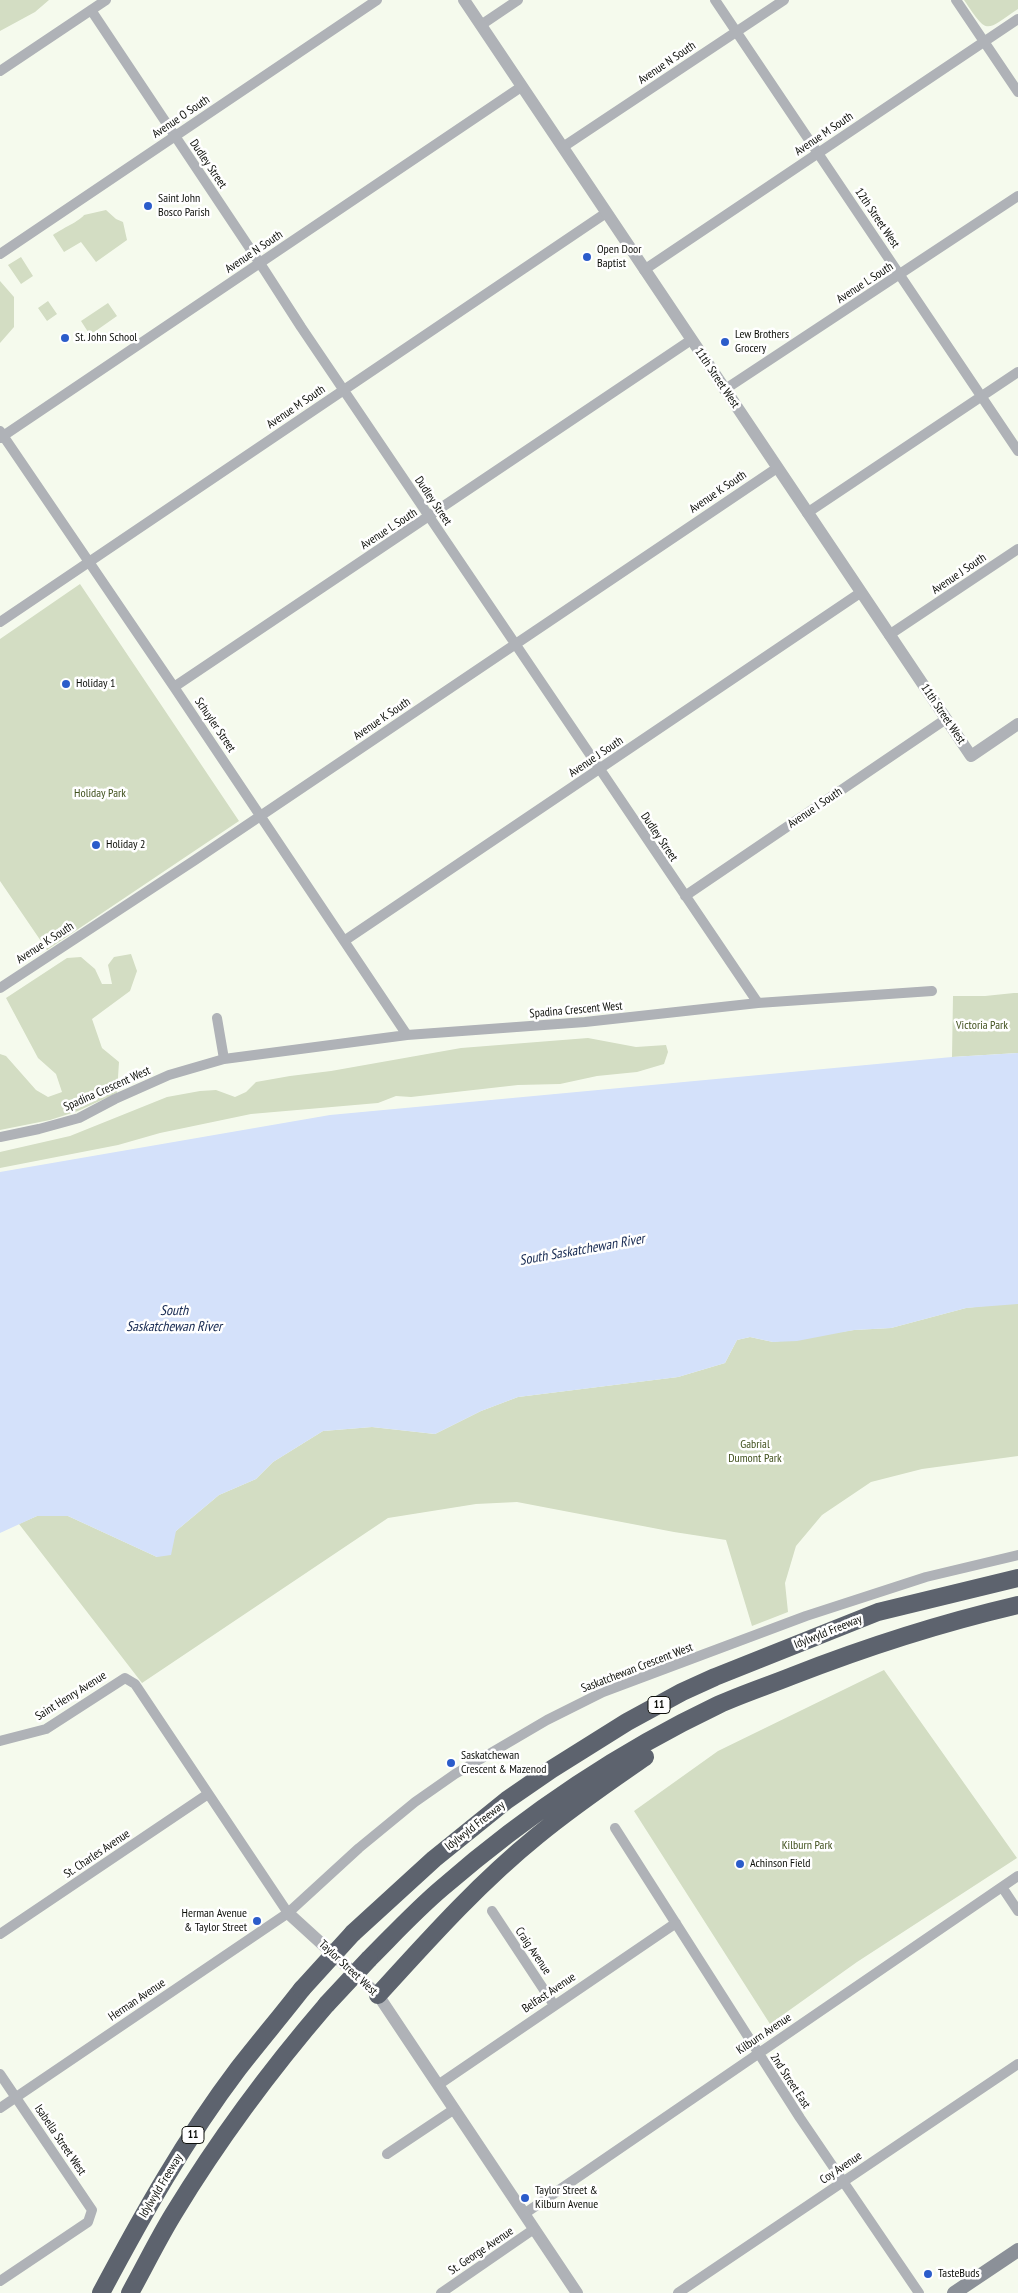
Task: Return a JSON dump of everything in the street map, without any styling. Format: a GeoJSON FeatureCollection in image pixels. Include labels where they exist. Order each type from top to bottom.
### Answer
{"type":"FeatureCollection","features":[{"type":"Feature","properties":{"kind":"highway","name":"Idylwyld Freeway"},"geometry":{"type":"LineString","coordinates":[[101,2293],[180,2154],[237,2071],[302,1989],[353,1933],[434,1859],[507,1800],[627,1722],[682,1692],[715,1677],[878,1612],[960,1590],[1018,1578]]}},
{"type":"Feature","properties":{"kind":"highway","name":"Idylwyld Freeway"},"geometry":{"type":"LineString","coordinates":[[130,2293],[173,2214],[213,2154],[292,2046],[327,2004],[369,1959],[441,1889],[531,1817],[581,1783],[668,1730],[719,1705],[855,1651],[953,1620],[1018,1605]]}},
{"type":"Feature","properties":{"kind":"highway"},"geometry":{"type":"LineString","coordinates":[[378,1995],[434,1933],[485,1882],[537,1836],[586,1798],[646,1756],[689,1731],[740,1704],[855,1651]]}},
{"type":"Feature","properties":{"kind":"main road"},"geometry":{"type":"LineString","coordinates":[[954,2293],[1018,2250]]}},
{"type":"Feature","properties":{"kind":"street"},"geometry":{"type":"LineString","coordinates":[[0,71],[106,0]]}},
{"type":"Feature","properties":{"kind":"street","name":"Avenue O South"},"geometry":{"type":"LineString","coordinates":[[0,254],[377,0]]}},
{"type":"Feature","properties":{"kind":"street","name":"11th Street West"},"geometry":{"type":"LineString","coordinates":[[464,0],[971,756],[1018,724]]}},
{"type":"Feature","properties":{"kind":"street"},"geometry":{"type":"LineString","coordinates":[[481,25],[518,0]]}},
{"type":"Feature","properties":{"kind":"street","name":"12th Street West"},"geometry":{"type":"LineString","coordinates":[[715,0],[1018,451]]}},
{"type":"Feature","properties":{"kind":"street","name":"Avenue N South"},"geometry":{"type":"LineString","coordinates":[[563,147],[784,0]]}},
{"type":"Feature","properties":{"kind":"street"},"geometry":{"type":"LineString","coordinates":[[956,0],[1018,92]]}},
{"type":"Feature","properties":{"kind":"street","name":"Dudley Street"},"geometry":{"type":"LineString","coordinates":[[91,10],[429,517],[758,1003]]}},
{"type":"Feature","properties":{"kind":"street","name":"Avenue M South"},"geometry":{"type":"LineString","coordinates":[[644,270],[1018,18]]}},
{"type":"Feature","properties":{"kind":"street","name":"Avenue N South"},"geometry":{"type":"LineString","coordinates":[[1,435],[521,87]]}},
{"type":"Feature","properties":{"kind":"street","name":"Avenue L South"},"geometry":{"type":"LineString","coordinates":[[724,390],[1018,196]]}},
{"type":"Feature","properties":{"kind":"street","name":"Avenue M South"},"geometry":{"type":"LineString","coordinates":[[0,622],[606,213]]}},
{"type":"Feature","properties":{"kind":"street","name":"Avenue L South"},"geometry":{"type":"LineString","coordinates":[[174,687],[691,340]]}},
{"type":"Feature","properties":{"kind":"street"},"geometry":{"type":"LineString","coordinates":[[807,513],[1018,372]]}},
{"type":"Feature","properties":{"kind":"street","name":"Schuyler Street"},"geometry":{"type":"LineString","coordinates":[[1,435],[174,687],[407,1035]]}},
{"type":"Feature","properties":{"kind":"street","name":"Avenue K South"},"geometry":{"type":"LineString","coordinates":[[0,988],[777,468]]}},
{"type":"Feature","properties":{"kind":"street","name":"Avenue J South"},"geometry":{"type":"LineString","coordinates":[[889,635],[1018,549]]}},
{"type":"Feature","properties":{"kind":"street","name":"Avenue J South"},"geometry":{"type":"LineString","coordinates":[[344,941],[860,593]]}},
{"type":"Feature","properties":{"kind":"street","name":"Avenue I South"},"geometry":{"type":"LineString","coordinates":[[685,896],[946,719]]}},
{"type":"Feature","properties":{"kind":"street","name":"Spadina Crescent West"},"geometry":{"type":"LineString","coordinates":[[0,1137],[79,1118],[115,1098],[169,1075],[224,1058],[407,1035],[585,1022],[758,1003],[932,991]]}},
{"type":"Feature","properties":{"kind":"street"},"geometry":{"type":"LineString","coordinates":[[217,1018],[224,1058]]}},
{"type":"Feature","properties":{"kind":"street","name":"Saskatchewan Crescent West"},"geometry":{"type":"LineString","coordinates":[[288,1914],[358,1848],[415,1802],[455,1774],[578,1704],[603,1692],[806,1616],[926,1577],[1018,1556]]}},
{"type":"Feature","properties":{"kind":"street","name":"Taylor Street West"},"geometry":{"type":"LineString","coordinates":[[125,1678],[135,1684],[288,1914],[378,1995],[577,2293]]}},
{"type":"Feature","properties":{"kind":"street","name":"Saint Henry Avenue"},"geometry":{"type":"LineString","coordinates":[[0,1741],[46,1729],[125,1678]]}},
{"type":"Feature","properties":{"kind":"street","name":"St. Charles Avenue"},"geometry":{"type":"LineString","coordinates":[[0,1934],[208,1794]]}},
{"type":"Feature","properties":{"kind":"street","name":"2nd Street East"},"geometry":{"type":"LineString","coordinates":[[615,1828],[758,2054],[919,2293]]}},
{"type":"Feature","properties":{"kind":"street","name":"Kilburn Avenue"},"geometry":{"type":"LineString","coordinates":[[524,2214],[1018,1876]]}},
{"type":"Feature","properties":{"kind":"street"},"geometry":{"type":"LineString","coordinates":[[1002,1887],[1018,1911]]}},
{"type":"Feature","properties":{"kind":"street","name":"Craig Avenue"},"geometry":{"type":"LineString","coordinates":[[492,1911],[554,2005]]}},
{"type":"Feature","properties":{"kind":"street","name":"Herman Avenue"},"geometry":{"type":"LineString","coordinates":[[0,2108],[288,1914]]}},
{"type":"Feature","properties":{"kind":"street","name":"Belfast Avenue"},"geometry":{"type":"LineString","coordinates":[[438,2085],[676,1923]]}},
{"type":"Feature","properties":{"kind":"street","name":"Coy Avenue"},"geometry":{"type":"LineString","coordinates":[[678,2293],[1018,2064]]}},
{"type":"Feature","properties":{"kind":"street","name":"Isabella Street West"},"geometry":{"type":"LineString","coordinates":[[0,2074],[92,2210],[88,2222],[0,2281]]}},
{"type":"Feature","properties":{"kind":"street"},"geometry":{"type":"LineString","coordinates":[[387,2154],[453,2110]]}},
{"type":"Feature","properties":{"kind":"street","name":"St. George Avenue"},"geometry":{"type":"LineString","coordinates":[[440,2293],[534,2229]]}},
{"type":"Feature","properties":{"kind":"green space"},"geometry":{"type":"Polygon","coordinates":[[[0,0],[49,0],[35,12],[0,31],[0,0]]]}},
{"type":"Feature","properties":{"kind":"green space"},"geometry":{"type":"Polygon","coordinates":[[[964,0],[1018,0],[1018,9],[999,22],[987,26],[978,19],[964,0]]]}},
{"type":"Feature","properties":{"kind":"green space"},"geometry":{"type":"Polygon","coordinates":[[[106,210],[116,219],[123,222],[127,240],[96,262],[81,242],[64,252],[53,235],[84,215],[106,210]]]}},
{"type":"Feature","properties":{"kind":"green space"},"geometry":{"type":"Polygon","coordinates":[[[21,257],[33,276],[21,284],[8,265],[21,257]]]}},
{"type":"Feature","properties":{"kind":"green space"},"geometry":{"type":"Polygon","coordinates":[[[0,281],[14,297],[14,327],[0,343],[0,281]]]}},
{"type":"Feature","properties":{"kind":"green space"},"geometry":{"type":"Polygon","coordinates":[[[48,301],[57,314],[47,321],[38,308],[48,301]]]}},
{"type":"Feature","properties":{"kind":"green space"},"geometry":{"type":"Polygon","coordinates":[[[108,303],[117,316],[90,335],[81,321],[108,303]]]}},
{"type":"Feature","properties":{"kind":"green space","name":"Holiday Park"},"geometry":{"type":"Polygon","coordinates":[[[80,584],[239,821],[47,950],[0,881],[0,639],[80,584]]]}},
{"type":"Feature","properties":{"kind":"green space"},"geometry":{"type":"Polygon","coordinates":[[[131,954],[137,971],[130,991],[92,1019],[102,1048],[119,1062],[117,1093],[78,1111],[50,1120],[0,1130],[0,1054],[6,1056],[36,1090],[48,1097],[62,1092],[56,1074],[38,1058],[6,998],[67,958],[81,957],[95,969],[102,984],[112,984],[108,965],[114,957],[131,954]]]}},
{"type":"Feature","properties":{"kind":"green space","name":"Victoria Park"},"geometry":{"type":"Polygon","coordinates":[[[1018,993],[1018,1053],[952,1057],[953,996],[1018,993]]]}},
{"type":"Feature","properties":{"kind":"green space"},"geometry":{"type":"Polygon","coordinates":[[[588,1038],[636,1047],[666,1045],[668,1052],[664,1064],[637,1072],[597,1076],[560,1084],[518,1085],[411,1097],[396,1096],[378,1103],[251,1114],[160,1133],[118,1145],[0,1168],[0,1152],[70,1136],[167,1097],[216,1090],[235,1097],[246,1092],[256,1082],[290,1076],[331,1071],[461,1048],[588,1038]]]}},
{"type":"Feature","properties":{"kind":"green space","name":"Gabrial Dumont Park"},"geometry":{"type":"Polygon","coordinates":[[[1010,1303],[1018,1304],[1018,1456],[922,1469],[871,1482],[822,1515],[796,1546],[785,1583],[788,1612],[752,1626],[726,1540],[517,1502],[476,1504],[388,1518],[142,1683],[19,1524],[37,1516],[68,1516],[157,1557],[176,1531],[219,1495],[256,1479],[273,1462],[323,1431],[372,1427],[435,1434],[481,1411],[518,1397],[678,1377],[725,1363],[737,1340],[750,1337],[773,1342],[854,1330],[891,1328],[966,1308],[1010,1303]]]}},
{"type":"Feature","properties":{"kind":"green space","name":"Kilburn Park"},"geometry":{"type":"Polygon","coordinates":[[[884,1670],[1017,1858],[857,1962],[770,2024],[634,1811],[718,1751],[884,1670]]]}},
{"type":"Feature","properties":{"kind":"water","name":"South Saskatchewan River"},"geometry":{"type":"Polygon","coordinates":[[[1018,1053],[1018,1304],[966,1308],[891,1328],[854,1330],[797,1341],[773,1342],[750,1337],[737,1340],[725,1363],[678,1377],[518,1397],[481,1411],[435,1434],[372,1427],[323,1431],[273,1462],[256,1479],[219,1495],[176,1531],[171,1555],[157,1557],[68,1516],[37,1516],[0,1533],[0,1172],[330,1115],[952,1057],[1018,1053]]]}},
{"type":"Feature","properties":{"kind":"place","name":"Saint John Bosco Parish"},"geometry":{"type":"Point","coordinates":[148,206]}},
{"type":"Feature","properties":{"kind":"place","name":"Open Door Baptist"},"geometry":{"type":"Point","coordinates":[587,257]}},
{"type":"Feature","properties":{"kind":"place","name":"St. John School"},"geometry":{"type":"Point","coordinates":[65,338]}},
{"type":"Feature","properties":{"kind":"place","name":"Lew Brothers Grocery"},"geometry":{"type":"Point","coordinates":[725,342]}},
{"type":"Feature","properties":{"kind":"place","name":"Holiday 1"},"geometry":{"type":"Point","coordinates":[66,684]}},
{"type":"Feature","properties":{"kind":"place","name":"Holiday 2"},"geometry":{"type":"Point","coordinates":[96,845]}},
{"type":"Feature","properties":{"kind":"place","name":"Saskatchewan Crescent & Mazenod"},"geometry":{"type":"Point","coordinates":[451,1763]}},
{"type":"Feature","properties":{"kind":"place","name":"Achinson Field"},"geometry":{"type":"Point","coordinates":[740,1864]}},
{"type":"Feature","properties":{"kind":"place","name":"Herman Avenue & Taylor Street"},"geometry":{"type":"Point","coordinates":[257,1921]}},
{"type":"Feature","properties":{"kind":"place","name":"Taylor Street & Kilburn Avenue"},"geometry":{"type":"Point","coordinates":[525,2198]}},
{"type":"Feature","properties":{"kind":"place","name":"TasteBuds"},"geometry":{"type":"Point","coordinates":[928,2274]}}]}
